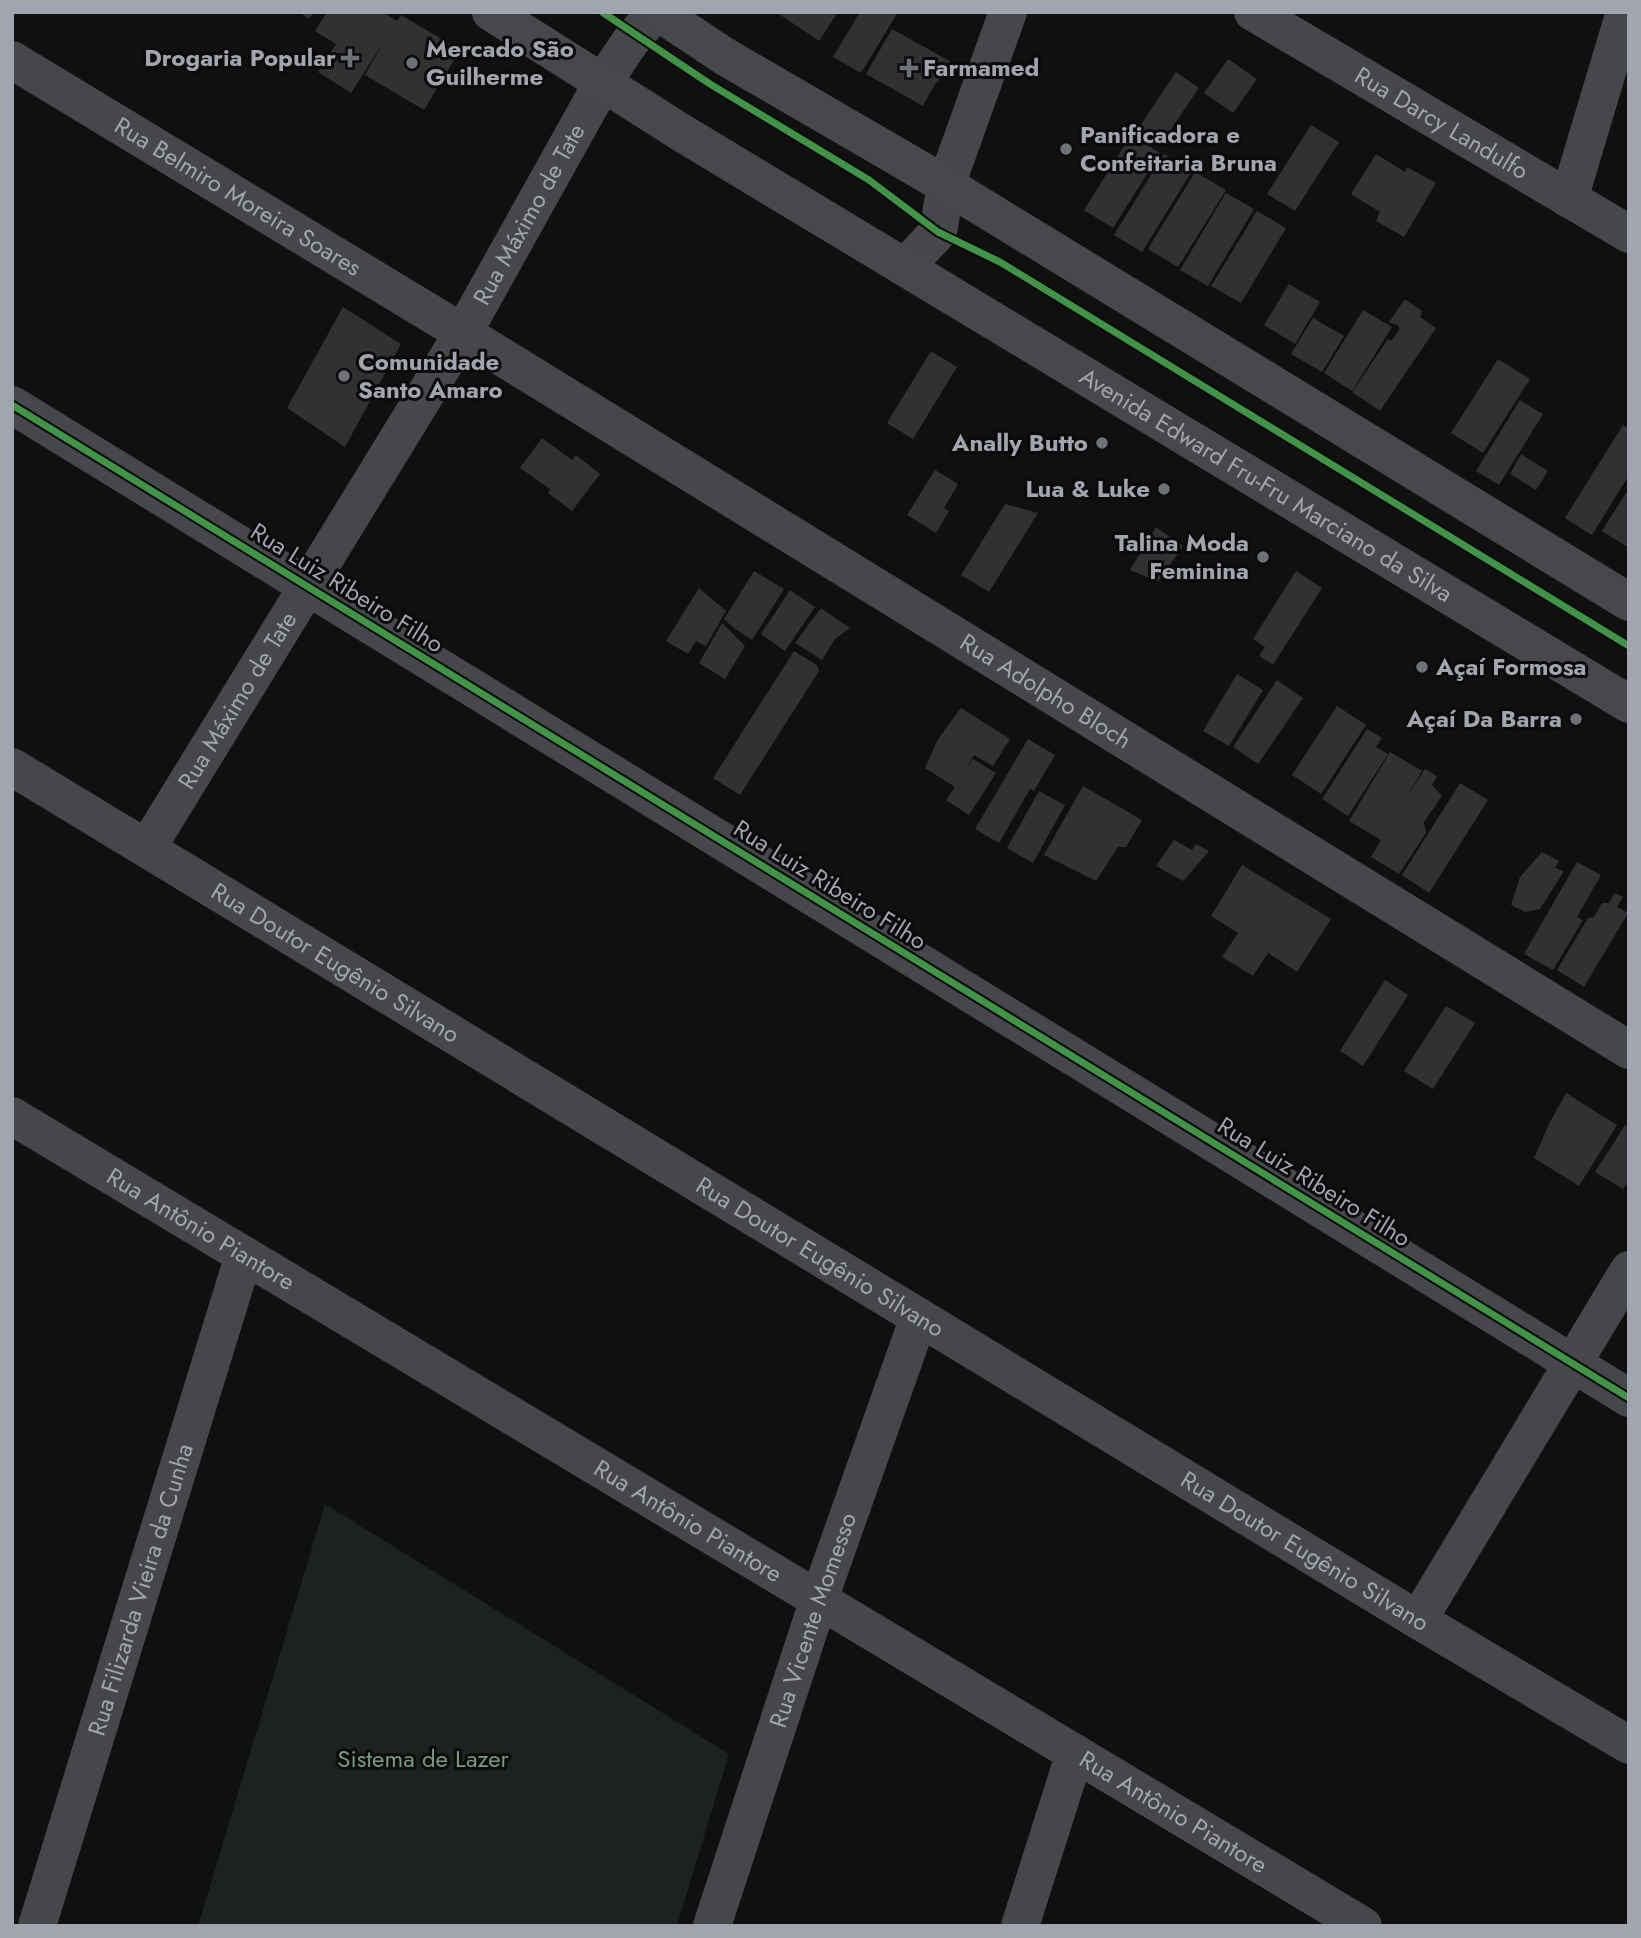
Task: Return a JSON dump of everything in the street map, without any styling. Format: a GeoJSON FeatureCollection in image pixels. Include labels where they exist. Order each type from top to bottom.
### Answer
{"type":"FeatureCollection","features":[{"type":"Feature","properties":{"kind":"main road","name":"Avenida Edward Fru-Fru Marciano da Silva"},"geometry":{"type":"LineString","coordinates":[[491,12],[682,133],[1629,704]]}},
{"type":"Feature","properties":{"kind":"main road"},"geometry":{"type":"LineString","coordinates":[[657,12],[724,56],[946,185],[1629,602]]}},
{"type":"Feature","properties":{"kind":"street"},"geometry":{"type":"LineString","coordinates":[[603,82],[629,42],[657,12]]}},
{"type":"Feature","properties":{"kind":"street"},"geometry":{"type":"LineString","coordinates":[[905,267],[938,232],[946,185],[1008,12]]}},
{"type":"Feature","properties":{"kind":"street","name":"Rua Darcy Landulfo"},"geometry":{"type":"LineString","coordinates":[[1253,12],[1314,29],[1569,199],[1629,234]]}},
{"type":"Feature","properties":{"kind":"street"},"geometry":{"type":"LineString","coordinates":[[1569,199],[1625,12]]}},
{"type":"Feature","properties":{"kind":"street","name":"Rua Belmiro Moreira Soares"},"geometry":{"type":"LineString","coordinates":[[12,60],[463,333]]}},
{"type":"Feature","properties":{"kind":"street","name":"Rua Máximo de Tate"},"geometry":{"type":"LineString","coordinates":[[147,848],[463,333],[603,82]]}},
{"type":"Feature","properties":{"kind":"street","name":"Rua Adolpho Bloch"},"geometry":{"type":"LineString","coordinates":[[463,333],[1629,1050]]}},
{"type":"Feature","properties":{"kind":"street","name":"Rua Luiz Ribeiro Filho"},"geometry":{"type":"LineString","coordinates":[[12,405],[1629,1398]]}},
{"type":"Feature","properties":{"kind":"street","name":"Rua Doutor Eugênio Silvano"},"geometry":{"type":"LineString","coordinates":[[12,767],[1418,1620],[1629,1745]]}},
{"type":"Feature","properties":{"kind":"street","name":"Rua Antônio Piantore"},"geometry":{"type":"LineString","coordinates":[[12,1116],[1363,1926]]}},
{"type":"Feature","properties":{"kind":"street","name":"Rua Filizarda Vieira da Cunha"},"geometry":{"type":"LineString","coordinates":[[37,1926],[244,1255]]}},
{"type":"Feature","properties":{"kind":"street"},"geometry":{"type":"LineString","coordinates":[[1418,1620],[1629,1270]]}},
{"type":"Feature","properties":{"kind":"street","name":"Rua Vicente Momesso"},"geometry":{"type":"LineString","coordinates":[[712,1926],[819,1599],[919,1317]]}},
{"type":"Feature","properties":{"kind":"street"},"geometry":{"type":"LineString","coordinates":[[1020,1926],[1075,1753]]}},
{"type":"Feature","properties":{"kind":"green space","name":"Sistema de Lazer"},"geometry":{"type":"Polygon","coordinates":[[[325,1504],[729,1754],[677,1926],[198,1926],[325,1504]]]}},
{"type":"Feature","properties":{"kind":"building"},"geometry":{"type":"Polygon","coordinates":[[[299,12],[314,12],[309,19],[299,12]]]}},
{"type":"Feature","properties":{"kind":"building"},"geometry":{"type":"Polygon","coordinates":[[[327,12],[383,12],[397,21],[401,15],[460,50],[424,110],[365,75],[383,43],[351,93],[318,72],[336,44],[315,31],[327,12]]]}},
{"type":"Feature","properties":{"kind":"building"},"geometry":{"type":"Polygon","coordinates":[[[776,12],[838,12],[819,41],[776,12]]]}},
{"type":"Feature","properties":{"kind":"building"},"geometry":{"type":"Polygon","coordinates":[[[860,12],[898,12],[861,73],[833,57],[860,12]]]}},
{"type":"Feature","properties":{"kind":"building"},"geometry":{"type":"Polygon","coordinates":[[[892,29],[955,64],[935,84],[923,106],[866,74],[892,29]]]}},
{"type":"Feature","properties":{"kind":"building"},"geometry":{"type":"Polygon","coordinates":[[[1228,59],[1257,79],[1233,113],[1204,93],[1228,59]]]}},
{"type":"Feature","properties":{"kind":"building"},"geometry":{"type":"Polygon","coordinates":[[[1176,72],[1199,88],[1161,144],[1138,129],[1176,72]]]}},
{"type":"Feature","properties":{"kind":"building"},"geometry":{"type":"Polygon","coordinates":[[[1311,125],[1339,142],[1295,211],[1267,194],[1311,125]]]}},
{"type":"Feature","properties":{"kind":"building"},"geometry":{"type":"Polygon","coordinates":[[[1131,135],[1160,153],[1113,228],[1084,210],[1131,135]]]}},
{"type":"Feature","properties":{"kind":"building"},"geometry":{"type":"Polygon","coordinates":[[[1164,154],[1192,171],[1142,252],[1114,235],[1164,154]]]}},
{"type":"Feature","properties":{"kind":"building"},"geometry":{"type":"Polygon","coordinates":[[[1376,154],[1405,172],[1407,167],[1436,183],[1404,237],[1376,221],[1380,212],[1351,194],[1376,154]]]}},
{"type":"Feature","properties":{"kind":"building"},"geometry":{"type":"Polygon","coordinates":[[[1195,172],[1226,190],[1178,267],[1148,249],[1195,172]]]}},
{"type":"Feature","properties":{"kind":"building"},"geometry":{"type":"Polygon","coordinates":[[[1226,193],[1254,209],[1208,286],[1180,270],[1226,193]]]}},
{"type":"Feature","properties":{"kind":"building"},"geometry":{"type":"Polygon","coordinates":[[[1257,211],[1286,228],[1241,303],[1211,286],[1257,211]]]}},
{"type":"Feature","properties":{"kind":"building"},"geometry":{"type":"Polygon","coordinates":[[[1289,284],[1320,302],[1295,344],[1264,325],[1289,284]]]}},
{"type":"Feature","properties":{"kind":"building"},"geometry":{"type":"Polygon","coordinates":[[[1405,299],[1422,311],[1420,317],[1436,328],[1380,411],[1352,392],[1388,339],[1391,341],[1399,330],[1399,326],[1389,322],[1405,299]]]}},
{"type":"Feature","properties":{"kind":"building","name":"Comunidade Santo Amaro"},"geometry":{"type":"Polygon","coordinates":[[[343,307],[401,344],[345,447],[287,408],[343,307]]]}},
{"type":"Feature","properties":{"kind":"building"},"geometry":{"type":"Polygon","coordinates":[[[1363,310],[1392,327],[1352,391],[1324,373],[1363,310]]]}},
{"type":"Feature","properties":{"kind":"building"},"geometry":{"type":"Polygon","coordinates":[[[1313,318],[1344,336],[1322,372],[1291,354],[1313,318]]]}},
{"type":"Feature","properties":{"kind":"building"},"geometry":{"type":"Polygon","coordinates":[[[931,351],[957,367],[913,439],[887,423],[931,351]]]}},
{"type":"Feature","properties":{"kind":"building"},"geometry":{"type":"Polygon","coordinates":[[[1498,359],[1530,379],[1483,453],[1451,433],[1498,359]]]}},
{"type":"Feature","properties":{"kind":"building"},"geometry":{"type":"Polygon","coordinates":[[[1520,400],[1543,414],[1499,485],[1476,471],[1520,400]]]}},
{"type":"Feature","properties":{"kind":"building"},"geometry":{"type":"Polygon","coordinates":[[[1623,425],[1629,429],[1629,475],[1592,535],[1565,518],[1623,425]]]}},
{"type":"Feature","properties":{"kind":"building"},"geometry":{"type":"Polygon","coordinates":[[[542,438],[572,460],[576,455],[600,474],[572,511],[548,493],[550,489],[520,468],[542,438]]]}},
{"type":"Feature","properties":{"kind":"building"},"geometry":{"type":"Polygon","coordinates":[[[1521,454],[1548,471],[1536,490],[1510,474],[1521,454]]]}},
{"type":"Feature","properties":{"kind":"building"},"geometry":{"type":"Polygon","coordinates":[[[935,470],[958,484],[944,508],[949,511],[936,533],[907,515],[935,470]]]}},
{"type":"Feature","properties":{"kind":"building"},"geometry":{"type":"Polygon","coordinates":[[[1629,488],[1629,548],[1602,531],[1629,488]]]}},
{"type":"Feature","properties":{"kind":"building"},"geometry":{"type":"Polygon","coordinates":[[[1005,504],[1038,513],[989,592],[961,575],[1005,504]]]}},
{"type":"Feature","properties":{"kind":"building"},"geometry":{"type":"Polygon","coordinates":[[[1156,527],[1183,546],[1158,582],[1130,570],[1156,527]]]}},
{"type":"Feature","properties":{"kind":"building"},"geometry":{"type":"Polygon","coordinates":[[[754,571],[784,589],[752,640],[724,619],[754,571]]]}},
{"type":"Feature","properties":{"kind":"building"},"geometry":{"type":"Polygon","coordinates":[[[1296,571],[1322,588],[1273,665],[1259,656],[1265,647],[1253,639],[1296,571]]]}},
{"type":"Feature","properties":{"kind":"building"},"geometry":{"type":"Polygon","coordinates":[[[699,588],[726,611],[706,646],[696,641],[688,654],[666,641],[699,588]]]}},
{"type":"Feature","properties":{"kind":"building"},"geometry":{"type":"Polygon","coordinates":[[[790,590],[815,607],[785,651],[761,634],[790,590]]]}},
{"type":"Feature","properties":{"kind":"building"},"geometry":{"type":"Polygon","coordinates":[[[821,608],[850,628],[835,639],[822,660],[795,643],[821,608]]]}},
{"type":"Feature","properties":{"kind":"building"},"geometry":{"type":"Polygon","coordinates":[[[722,623],[745,646],[725,679],[699,663],[722,623]]]}},
{"type":"Feature","properties":{"kind":"building"},"geometry":{"type":"Polygon","coordinates":[[[794,651],[817,665],[819,671],[740,795],[713,778],[794,651]]]}},
{"type":"Feature","properties":{"kind":"building"},"geometry":{"type":"Polygon","coordinates":[[[1237,674],[1263,690],[1229,746],[1203,731],[1237,674]]]}},
{"type":"Feature","properties":{"kind":"building"},"geometry":{"type":"Polygon","coordinates":[[[1277,680],[1303,698],[1258,764],[1233,747],[1277,680]]]}},
{"type":"Feature","properties":{"kind":"building"},"geometry":{"type":"Polygon","coordinates":[[[1337,706],[1366,725],[1321,794],[1292,775],[1337,706]]]}},
{"type":"Feature","properties":{"kind":"building"},"geometry":{"type":"Polygon","coordinates":[[[961,708],[1010,739],[993,766],[974,755],[967,767],[973,759],[996,773],[969,815],[946,800],[955,787],[925,768],[938,739],[961,708]]]}},
{"type":"Feature","properties":{"kind":"building"},"geometry":{"type":"Polygon","coordinates":[[[1367,729],[1382,738],[1376,747],[1388,754],[1348,816],[1322,799],[1367,729]]]}},
{"type":"Feature","properties":{"kind":"building"},"geometry":{"type":"Polygon","coordinates":[[[1028,739],[1055,755],[1034,791],[1030,789],[999,843],[975,829],[1028,739]]]}},
{"type":"Feature","properties":{"kind":"building"},"geometry":{"type":"Polygon","coordinates":[[[1390,752],[1422,771],[1406,798],[1425,769],[1437,776],[1432,785],[1442,796],[1424,822],[1426,833],[1399,874],[1371,857],[1381,840],[1349,821],[1390,752]]]}},
{"type":"Feature","properties":{"kind":"building"},"geometry":{"type":"Polygon","coordinates":[[[1460,783],[1488,800],[1429,893],[1402,875],[1460,783]]]}},
{"type":"Feature","properties":{"kind":"building"},"geometry":{"type":"Polygon","coordinates":[[[1083,786],[1142,820],[1126,847],[1118,847],[1096,881],[1044,855],[1083,786]]]}},
{"type":"Feature","properties":{"kind":"building"},"geometry":{"type":"Polygon","coordinates":[[[1039,791],[1065,805],[1033,863],[1007,848],[1039,791]]]}},
{"type":"Feature","properties":{"kind":"building"},"geometry":{"type":"Polygon","coordinates":[[[1174,840],[1192,850],[1196,844],[1209,851],[1183,881],[1156,866],[1174,840]]]}},
{"type":"Feature","properties":{"kind":"building"},"geometry":{"type":"Polygon","coordinates":[[[1542,852],[1559,861],[1555,868],[1564,871],[1540,909],[1525,912],[1511,905],[1520,877],[1542,852]]]}},
{"type":"Feature","properties":{"kind":"building"},"geometry":{"type":"Polygon","coordinates":[[[1577,862],[1601,875],[1577,917],[1583,920],[1553,970],[1524,954],[1577,862]]]}},
{"type":"Feature","properties":{"kind":"building"},"geometry":{"type":"Polygon","coordinates":[[[1242,865],[1331,919],[1297,972],[1268,953],[1253,976],[1222,957],[1238,933],[1211,916],[1242,865]]]}},
{"type":"Feature","properties":{"kind":"building"},"geometry":{"type":"Polygon","coordinates":[[[1615,893],[1623,897],[1617,907],[1628,913],[1584,987],[1557,970],[1588,918],[1594,917],[1602,903],[1609,903],[1615,893]]]}},
{"type":"Feature","properties":{"kind":"building"},"geometry":{"type":"Polygon","coordinates":[[[1385,980],[1408,995],[1363,1066],[1340,1051],[1385,980]]]}},
{"type":"Feature","properties":{"kind":"building"},"geometry":{"type":"Polygon","coordinates":[[[1446,1006],[1475,1023],[1433,1089],[1404,1071],[1446,1006]]]}},
{"type":"Feature","properties":{"kind":"building"},"geometry":{"type":"Polygon","coordinates":[[[1566,1093],[1617,1125],[1579,1186],[1534,1158],[1566,1093]]]}},
{"type":"Feature","properties":{"kind":"building"},"geometry":{"type":"Polygon","coordinates":[[[1625,1125],[1629,1127],[1629,1181],[1623,1189],[1595,1172],[1625,1125]]]}},
{"type":"Feature","properties":{"kind":"cycle path"},"geometry":{"type":"LineString","coordinates":[[602,12],[710,84],[869,180],[938,232],[1000,262],[1629,646]]}},
{"type":"Feature","properties":{"kind":"cycle path"},"geometry":{"type":"LineString","coordinates":[[12,405],[1629,1398]]}},
{"type":"Feature","properties":{"kind":"place","name":"Drogaria Popular"},"geometry":{"type":"Point","coordinates":[350,58]}},
{"type":"Feature","properties":{"kind":"place","name":"Mercado São Guilherme"},"geometry":{"type":"Point","coordinates":[412,63]}},
{"type":"Feature","properties":{"kind":"place","name":"Farmamed"},"geometry":{"type":"Point","coordinates":[909,68]}},
{"type":"Feature","properties":{"kind":"place","name":"Panificadora e Confeitaria Bruna"},"geometry":{"type":"Point","coordinates":[1066,149]}},
{"type":"Feature","properties":{"kind":"place","name":"Comunidade Santo Amaro"},"geometry":{"type":"Point","coordinates":[344,376]}},
{"type":"Feature","properties":{"kind":"place","name":"Anally Butto"},"geometry":{"type":"Point","coordinates":[1102,443]}},
{"type":"Feature","properties":{"kind":"place","name":"Lua & Luke"},"geometry":{"type":"Point","coordinates":[1164,489]}},
{"type":"Feature","properties":{"kind":"place","name":"Talina Moda Feminina"},"geometry":{"type":"Point","coordinates":[1263,557]}},
{"type":"Feature","properties":{"kind":"place","name":"Açaí Formosa"},"geometry":{"type":"Point","coordinates":[1422,667]}},
{"type":"Feature","properties":{"kind":"place","name":"Açaí Da Barra"},"geometry":{"type":"Point","coordinates":[1576,719]}}]}
